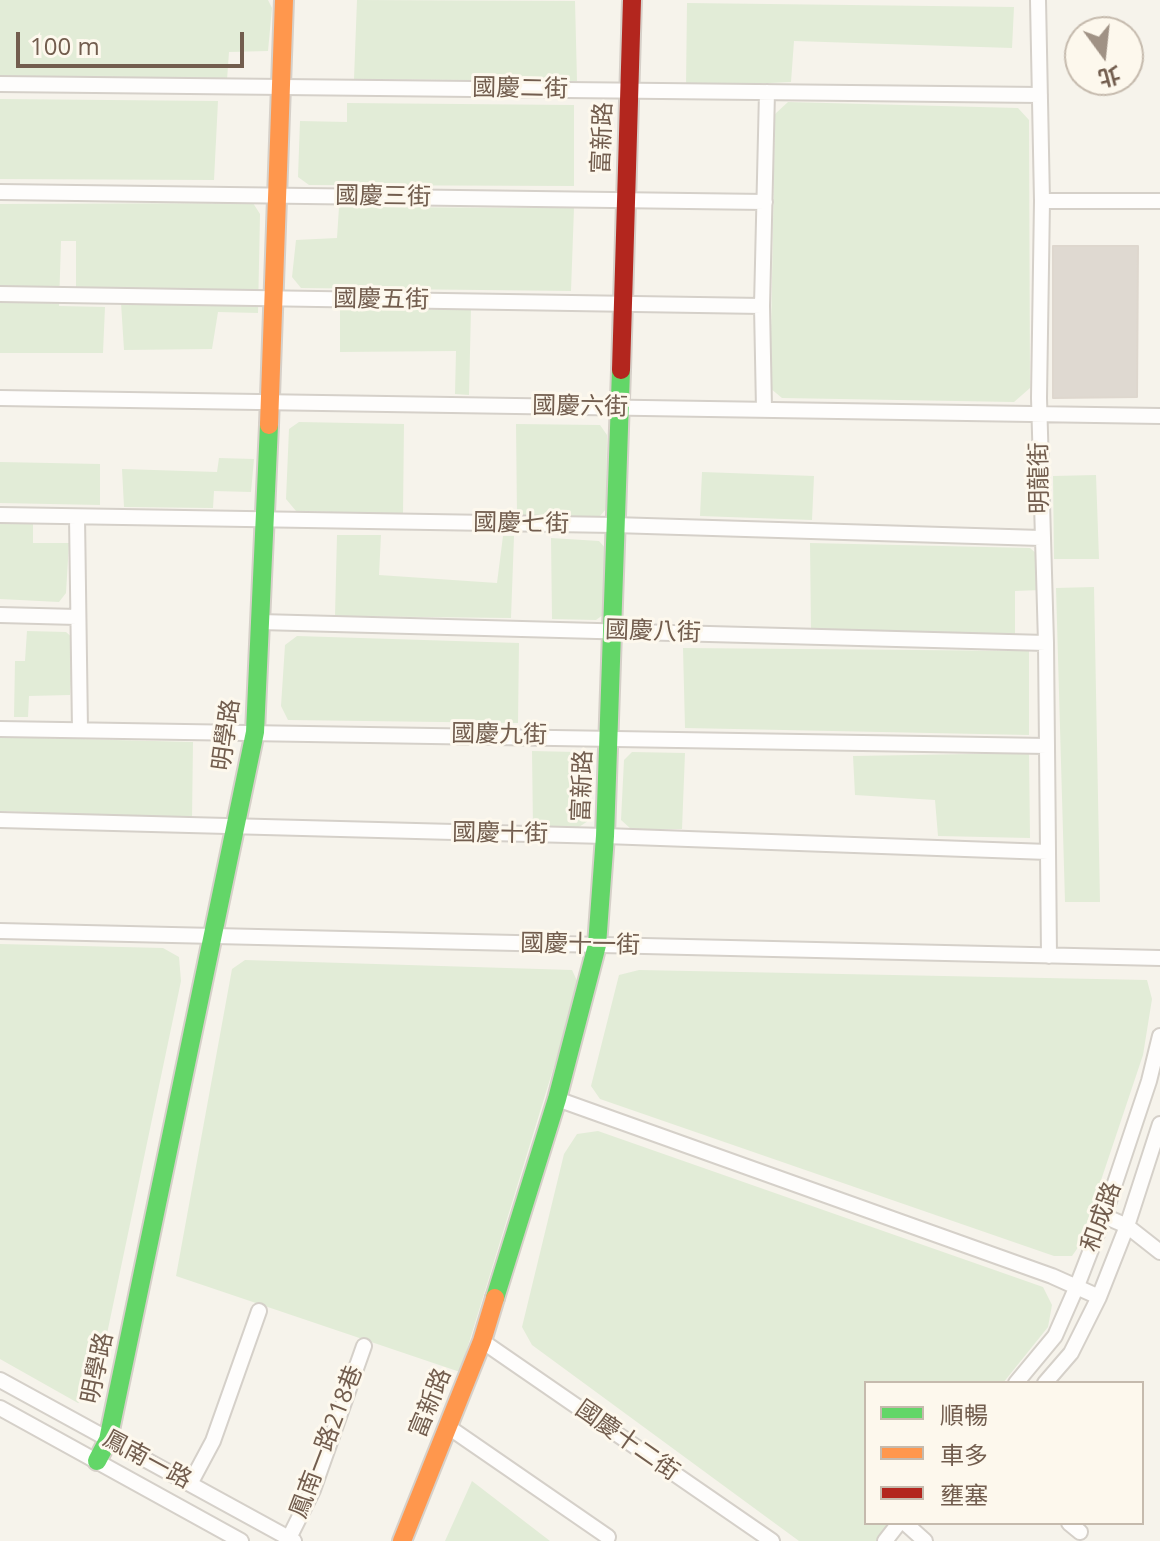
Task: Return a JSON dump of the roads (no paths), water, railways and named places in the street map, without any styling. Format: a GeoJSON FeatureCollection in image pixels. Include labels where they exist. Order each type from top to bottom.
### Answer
{"type":"FeatureCollection","features":[{"type":"Feature","properties":{"kind":"street","name":"明學路"},"geometry":{"type":"LineString","coordinates":[[97,1461],[108,1440],[255,732],[266,520],[284,0]]}},
{"type":"Feature","properties":{"kind":"street","name":"富新路"},"geometry":{"type":"LineString","coordinates":[[402,1541],[482,1341],[557,1099],[597,945],[605,836],[613,631],[632,0]]}},
{"type":"Feature","properties":{"kind":"street","name":"明龍街"},"geometry":{"type":"LineString","coordinates":[[1038,0],[1042,201],[1041,538],[1046,643],[1049,956]]}},
{"type":"Feature","properties":{"kind":"street","name":"國慶二街"},"geometry":{"type":"LineString","coordinates":[[0,84],[1040,95]]}},
{"type":"Feature","properties":{"kind":"street"},"geometry":{"type":"LineString","coordinates":[[764,409],[762,306],[767,92]]}},
{"type":"Feature","properties":{"kind":"street","name":"國慶三街"},"geometry":{"type":"LineString","coordinates":[[0,192],[765,202]]}},
{"type":"Feature","properties":{"kind":"street"},"geometry":{"type":"LineString","coordinates":[[1042,201],[1160,201]]}},
{"type":"Feature","properties":{"kind":"street","name":"國慶五街"},"geometry":{"type":"LineString","coordinates":[[0,294],[762,306]]}},
{"type":"Feature","properties":{"kind":"street","name":"國慶六街"},"geometry":{"type":"LineString","coordinates":[[0,398],[1160,416]]}},
{"type":"Feature","properties":{"kind":"street","name":"國慶七街"},"geometry":{"type":"LineString","coordinates":[[0,515],[614,525],[1041,538]]}},
{"type":"Feature","properties":{"kind":"street"},"geometry":{"type":"LineString","coordinates":[[77,517],[80,730]]}},
{"type":"Feature","properties":{"kind":"street"},"geometry":{"type":"LineString","coordinates":[[0,615],[77,617]]}},
{"type":"Feature","properties":{"kind":"street","name":"國慶八街"},"geometry":{"type":"LineString","coordinates":[[260,622],[1046,643]]}},
{"type":"Feature","properties":{"kind":"street","name":"國慶九街"},"geometry":{"type":"LineString","coordinates":[[0,729],[1047,746]]}},
{"type":"Feature","properties":{"kind":"street","name":"國慶十街"},"geometry":{"type":"LineString","coordinates":[[0,820],[605,836],[1048,852]]}},
{"type":"Feature","properties":{"kind":"street","name":"國慶十一街"},"geometry":{"type":"LineString","coordinates":[[0,931],[1160,958]]}},
{"type":"Feature","properties":{"kind":"street","name":"和成路"},"geometry":{"type":"LineString","coordinates":[[1018,1381],[1055,1336],[1077,1286],[1154,1082],[1160,1036]]}},
{"type":"Feature","properties":{"kind":"street"},"geometry":{"type":"LineString","coordinates":[[557,1099],[1077,1286],[1099,1297]]}},
{"type":"Feature","properties":{"kind":"street","name":"和成路"},"geometry":{"type":"LineString","coordinates":[[1047,1381],[1071,1353],[1099,1297],[1127,1226],[1160,1124]]}},
{"type":"Feature","properties":{"kind":"street"},"geometry":{"type":"LineString","coordinates":[[1104,1216],[1127,1226],[1160,1252]]}},
{"type":"Feature","properties":{"kind":"street"},"geometry":{"type":"LineString","coordinates":[[190,1484],[213,1441],[259,1311]]}},
{"type":"Feature","properties":{"kind":"street","name":"國慶十二街"},"geometry":{"type":"LineString","coordinates":[[482,1341],[772,1541]]}},
{"type":"Feature","properties":{"kind":"street","name":"鳳南一路218巷"},"geometry":{"type":"LineString","coordinates":[[292,1540],[364,1346]]}},
{"type":"Feature","properties":{"kind":"street","name":"鳳南一路"},"geometry":{"type":"LineString","coordinates":[[0,1380],[292,1540]]}},
{"type":"Feature","properties":{"kind":"street","name":"鳳南一路"},"geometry":{"type":"LineString","coordinates":[[0,1408],[241,1541]]}},
{"type":"Feature","properties":{"kind":"street"},"geometry":{"type":"LineString","coordinates":[[447,1426],[608,1537]]}},
{"type":"Feature","properties":{"kind":"street"},"geometry":{"type":"LineString","coordinates":[[885,1541],[900,1525]]}},
{"type":"Feature","properties":{"kind":"street"},"geometry":{"type":"LineString","coordinates":[[904,1525],[919,1539]]}}]}
